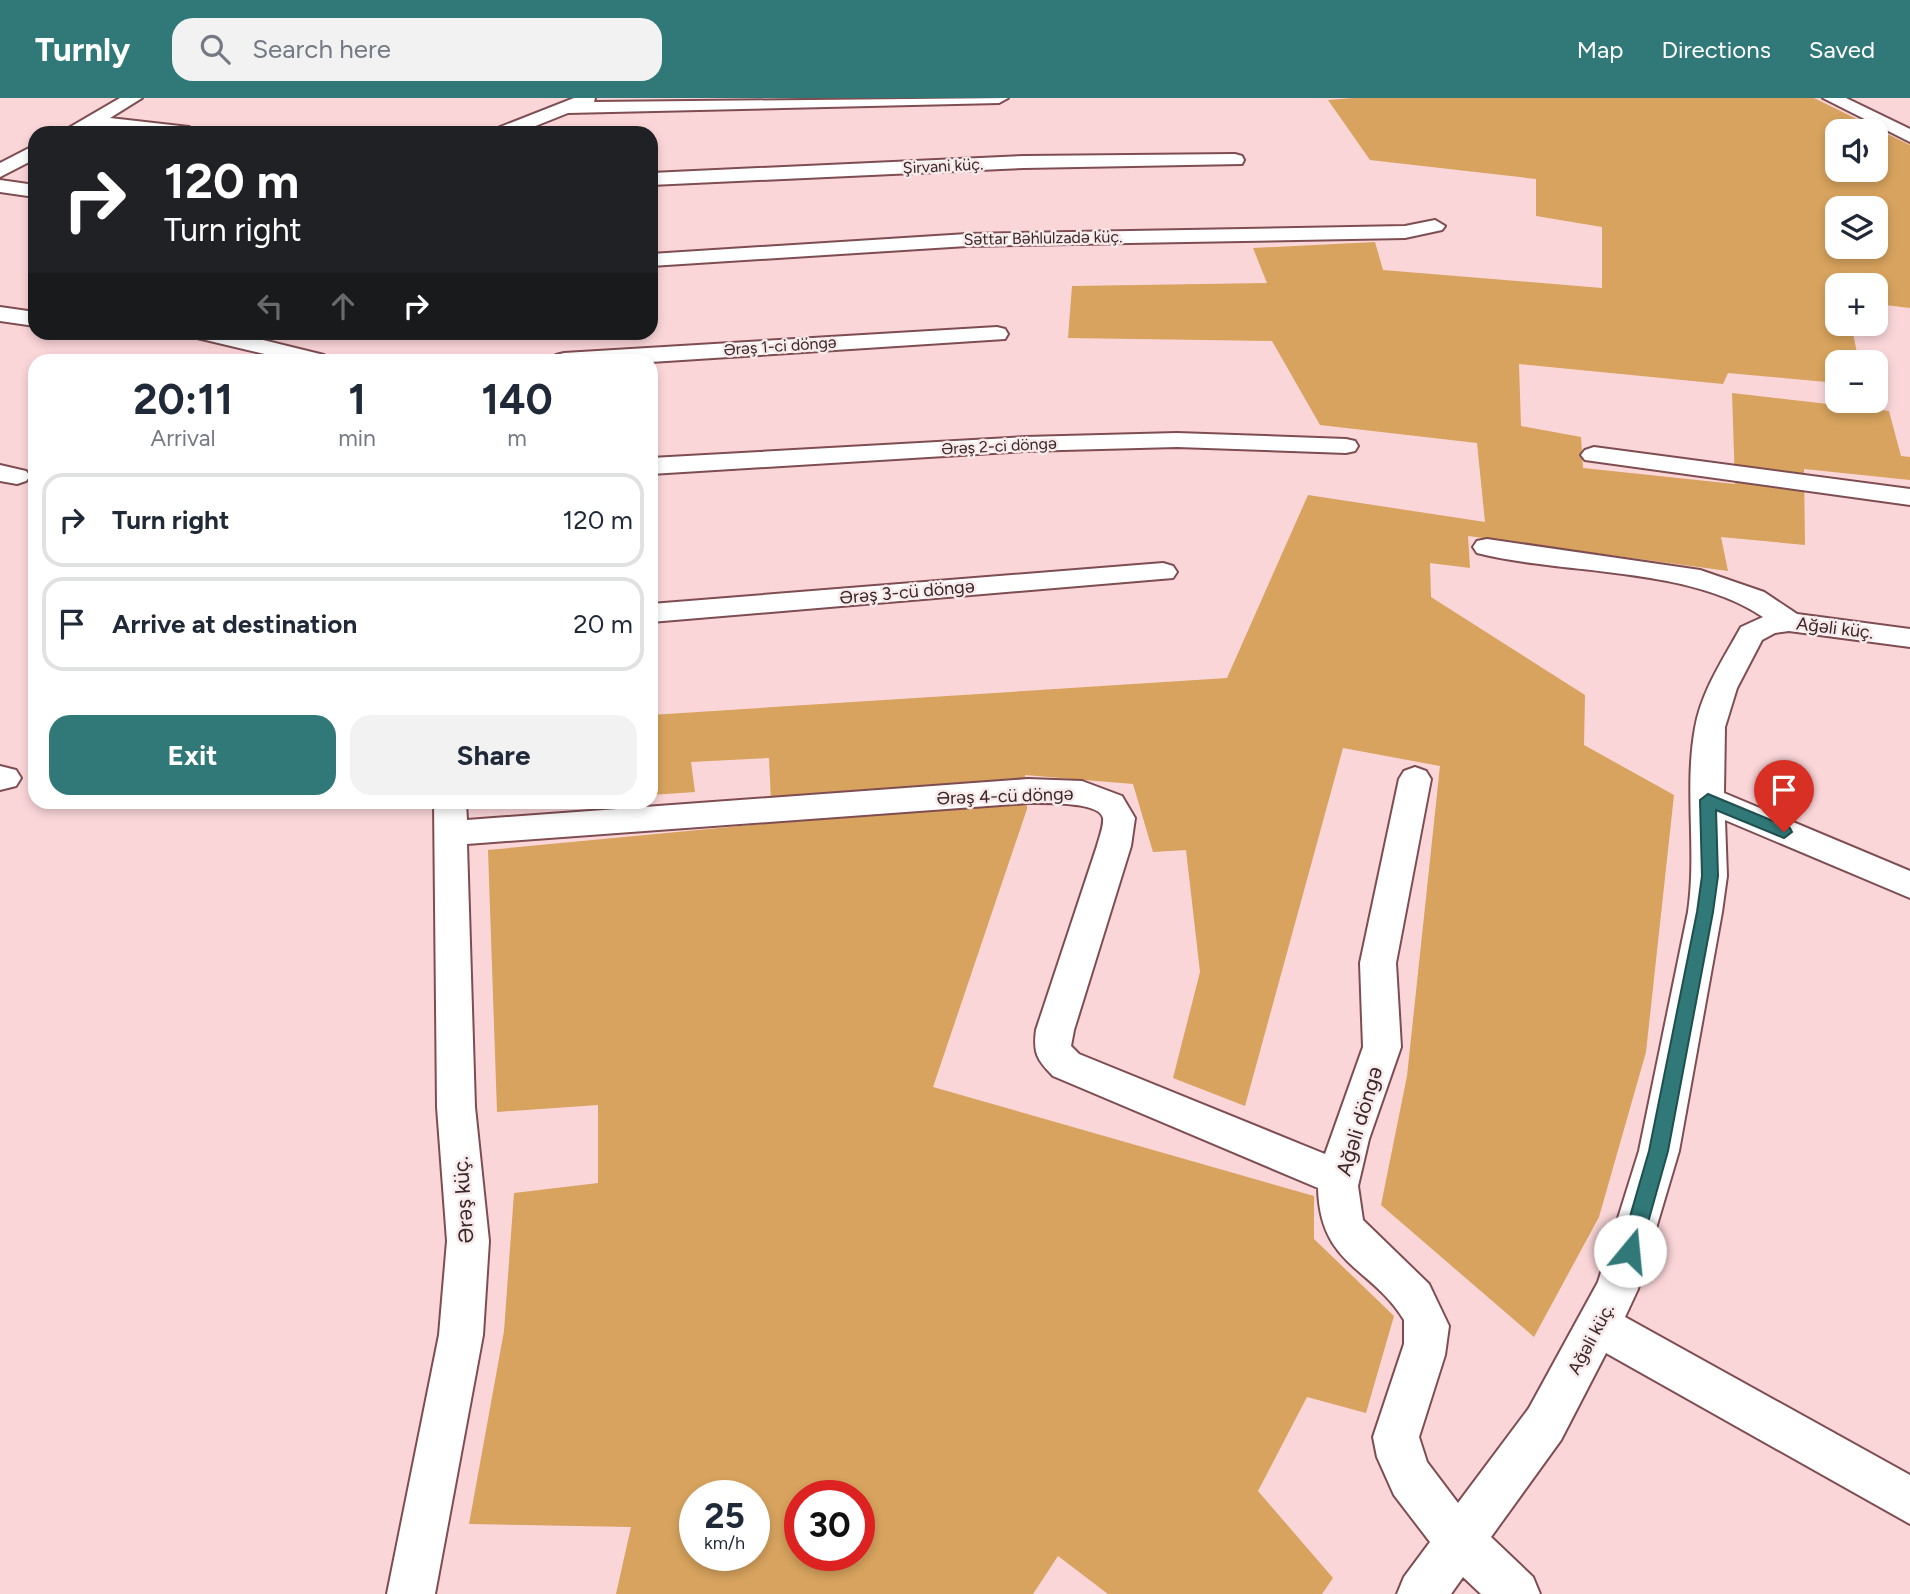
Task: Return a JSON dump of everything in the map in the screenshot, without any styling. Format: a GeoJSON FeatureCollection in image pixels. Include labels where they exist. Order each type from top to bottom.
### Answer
{"type":"FeatureCollection","features":[{"type":"Feature","properties":{"kind":"street"},"geometry":{"type":"LineString","coordinates":[[82,126],[133,98]]}},
{"type":"Feature","properties":{"kind":"street"},"geometry":{"type":"LineString","coordinates":[[521,126],[589,98]]}},
{"type":"Feature","properties":{"kind":"street"},"geometry":{"type":"LineString","coordinates":[[569,108],[999,98]]}},
{"type":"Feature","properties":{"kind":"street"},"geometry":{"type":"LineString","coordinates":[[1832,98],[1910,136]]}},
{"type":"Feature","properties":{"kind":"street"},"geometry":{"type":"LineString","coordinates":[[91,121],[132,126]]}},
{"type":"Feature","properties":{"kind":"street"},"geometry":{"type":"LineString","coordinates":[[0,171],[28,155]]}},
{"type":"Feature","properties":{"kind":"street","name":"Şirvani küç."},"geometry":{"type":"LineString","coordinates":[[658,179],[1024,162],[1235,160]]}},
{"type":"Feature","properties":{"kind":"street"},"geometry":{"type":"LineString","coordinates":[[0,186],[28,190]]}},
{"type":"Feature","properties":{"kind":"street","name":"Səttar Bəhlulzadə küç."},"geometry":{"type":"LineString","coordinates":[[658,260],[967,240],[1405,232],[1435,226]]}},
{"type":"Feature","properties":{"kind":"street"},"geometry":{"type":"LineString","coordinates":[[0,314],[28,318]]}},
{"type":"Feature","properties":{"kind":"street","name":"Ərəş 1-ci döngə"},"geometry":{"type":"LineString","coordinates":[[658,354],[997,334]]}},
{"type":"Feature","properties":{"kind":"street"},"geometry":{"type":"LineString","coordinates":[[234,340],[291,354]]}},
{"type":"Feature","properties":{"kind":"street","name":"Ərəş 2-ci döngə"},"geometry":{"type":"LineString","coordinates":[[658,466],[1025,444],[1149,441],[1346,446]]}},
{"type":"Feature","properties":{"kind":"street"},"geometry":{"type":"LineString","coordinates":[[1594,456],[1910,497]]}},
{"type":"Feature","properties":{"kind":"street"},"geometry":{"type":"LineString","coordinates":[[1487,547],[1700,579],[1754,598],[1788,622]]}},
{"type":"Feature","properties":{"kind":"street","name":"Ərəş 3-cü döngə"},"geometry":{"type":"LineString","coordinates":[[658,612],[1163,572]]}},
{"type":"Feature","properties":{"kind":"street","name":"Ağəli küç."},"geometry":{"type":"LineString","coordinates":[[1421,1594],[1545,1424],[1617,1289],[1659,1151],[1710,876],[1710,727],[1722,688],[1751,634],[1768,625],[1788,622],[1910,638]]}},
{"type":"Feature","properties":{"kind":"street","name":"Ağəli döngə"},"geometry":{"type":"LineString","coordinates":[[1415,779],[1378,963],[1377,988],[1383,1023],[1382,1047],[1338,1178],[1340,1210],[1346,1230],[1422,1307],[1428,1328],[1395,1435],[1400,1460],[1411,1484],[1516,1594]]}},
{"type":"Feature","properties":{"kind":"street","name":"Ərəş 4-cü döngə"},"geometry":{"type":"LineString","coordinates":[[658,808],[1028,791],[1082,793],[1111,804],[1119,818],[1114,846],[1055,1030],[1052,1051],[1066,1065],[1338,1178]]}},
{"type":"Feature","properties":{"kind":"street"},"geometry":{"type":"LineString","coordinates":[[1708,800],[1910,886]]}},
{"type":"Feature","properties":{"kind":"street","name":"Ərəş 4-cü döngə"},"geometry":{"type":"LineString","coordinates":[[451,817],[629,809]]}},
{"type":"Feature","properties":{"kind":"street","name":"Ərəş küç."},"geometry":{"type":"LineString","coordinates":[[411,1594],[461,1335],[468,1241],[456,1107],[451,817]]}},
{"type":"Feature","properties":{"kind":"street"},"geometry":{"type":"LineString","coordinates":[[1598,1325],[1910,1501]]}},
{"type":"Feature","properties":{"kind":"shaded area"},"geometry":{"type":"Polygon","coordinates":[[[1814,98],[1857,119],[1825,119],[1825,182],[1888,182],[1888,134],[1910,145],[1910,308],[1888,305],[1888,273],[1825,273],[1825,336],[1854,336],[1856,350],[1825,350],[1825,382],[1728,373],[1723,384],[1519,364],[1521,426],[1581,437],[1583,468],[1735,484],[1732,393],[1825,404],[1825,413],[1889,411],[1901,456],[1910,457],[1910,480],[1804,469],[1805,545],[1721,537],[1728,571],[1468,536],[1470,568],[1430,563],[1431,597],[1585,695],[1584,745],[1674,795],[1646,1052],[1599,1217],[1534,1337],[1381,1205],[1407,1076],[1440,766],[1343,748],[1245,1106],[1173,1078],[1200,972],[1186,850],[1153,852],[1133,784],[1025,775],[1027,809],[933,1087],[1314,1196],[1314,1239],[1394,1316],[1366,1413],[1307,1397],[1258,1491],[1333,1578],[1322,1594],[1108,1594],[1058,1556],[1033,1594],[616,1594],[631,1527],[469,1524],[504,1331],[514,1193],[598,1183],[598,1105],[497,1112],[488,850],[772,823],[769,758],[691,762],[695,792],[658,795],[658,715],[1227,678],[1308,495],[1485,522],[1477,443],[1320,425],[1272,341],[1068,338],[1072,286],[1267,283],[1253,248],[1375,242],[1383,270],[1602,288],[1602,227],[1536,216],[1536,179],[1370,160],[1328,100],[1814,98]]]}},
{"type":"Feature","properties":{"kind":"route"},"geometry":{"type":"LineString","coordinates":[[1630,1251],[1659,1151],[1705,912],[1710,876],[1708,800],[1784,832]]}}]}
